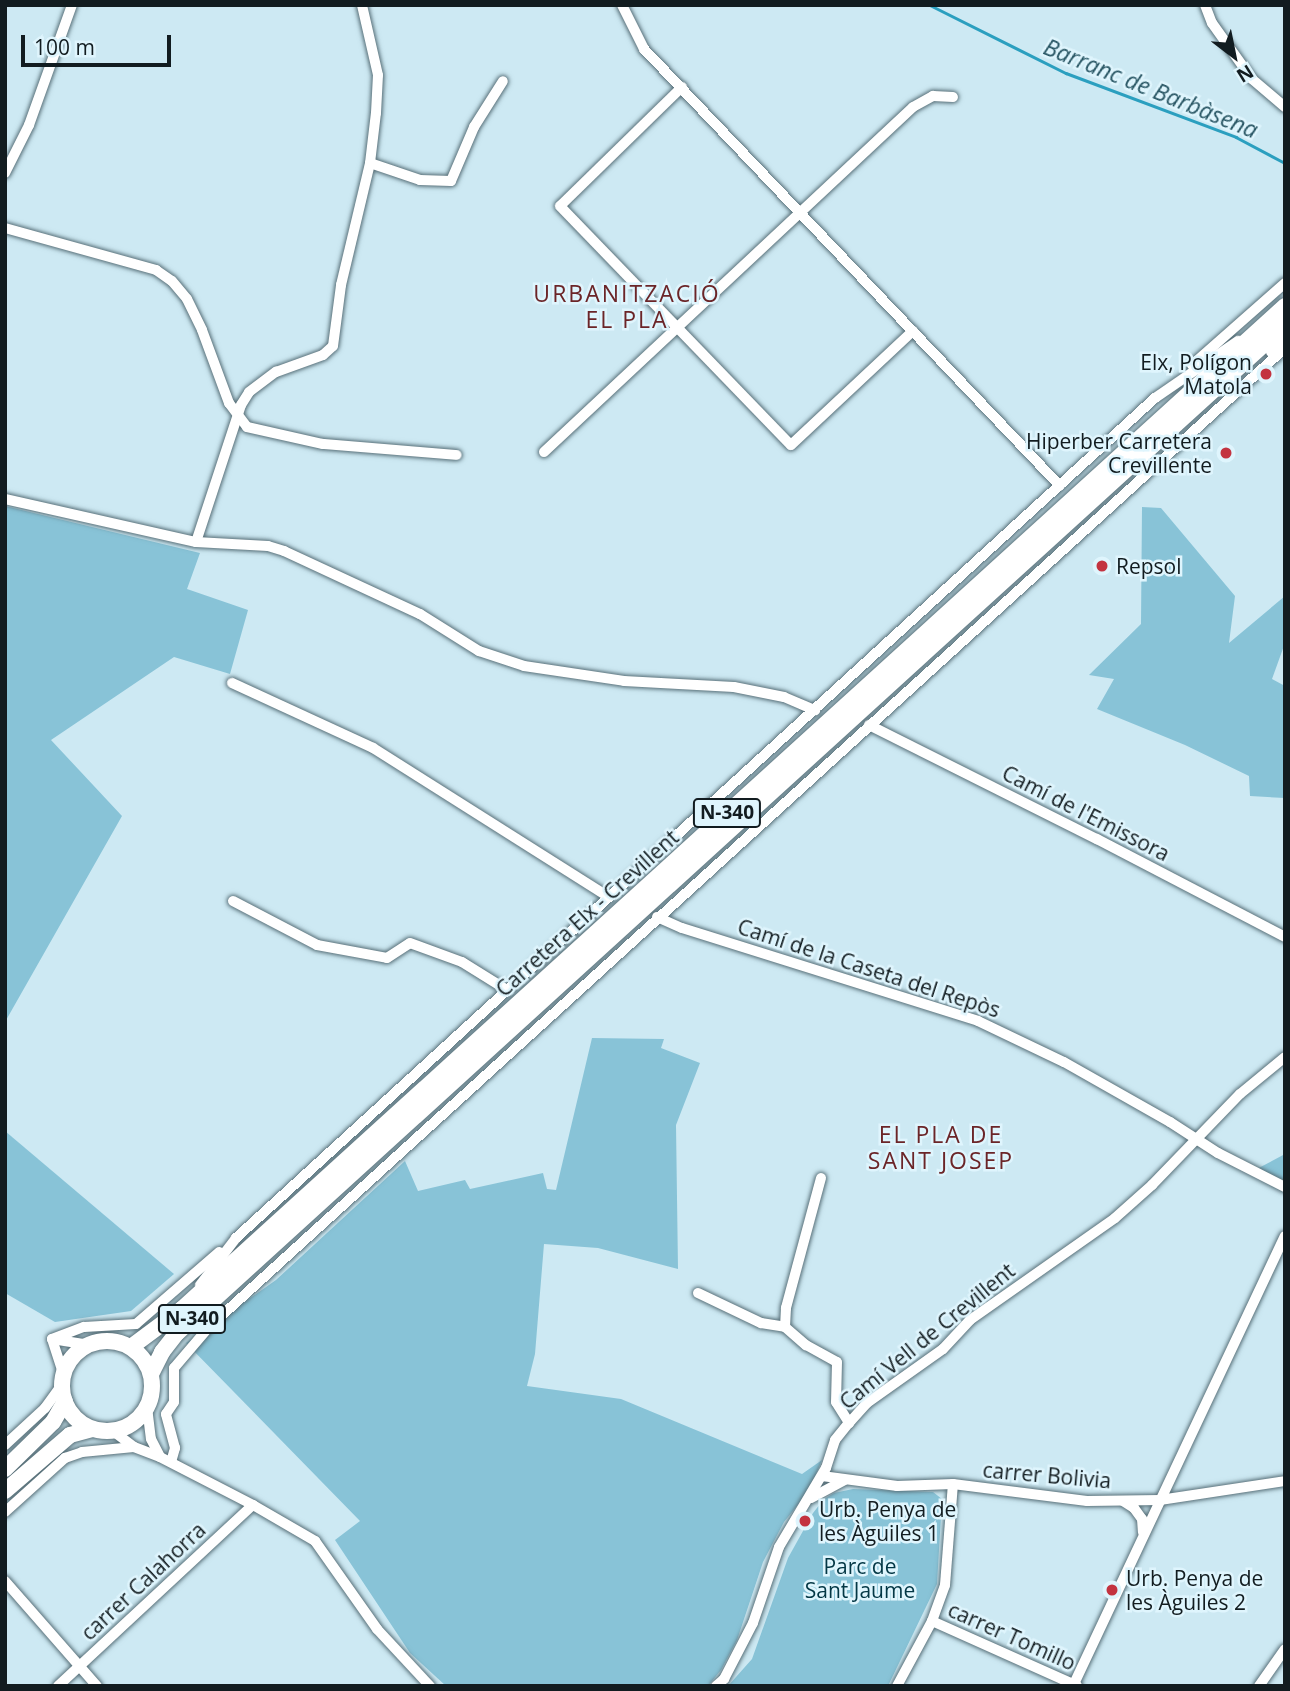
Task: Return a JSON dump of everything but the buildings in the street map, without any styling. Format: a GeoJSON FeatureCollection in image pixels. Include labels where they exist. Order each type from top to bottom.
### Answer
{"type":"FeatureCollection","features":[{"type":"Feature","properties":{"kind":"highway","name":"Carretera Elx - Crevillent"},"geometry":{"type":"LineString","coordinates":[[151,1374],[162,1352],[177,1332],[1278,321],[1285,306]]}},
{"type":"Feature","properties":{"kind":"highway","name":"Carretera Elx - Crevillent"},"geometry":{"type":"LineString","coordinates":[[131,1348],[182,1309],[1278,321]]}},
{"type":"Feature","properties":{"kind":"highway","name":"N-340"},"geometry":{"type":"LineString","coordinates":[[90,1345],[107,1341],[131,1348],[147,1365],[153,1388],[147,1407]]}},
{"type":"Feature","properties":{"kind":"highway"},"geometry":{"type":"LineString","coordinates":[[5,1469],[53,1422],[73,1357],[90,1345]]}},
{"type":"Feature","properties":{"kind":"highway"},"geometry":{"type":"LineString","coordinates":[[64,1387],[78,1420],[92,1429]]}},
{"type":"Feature","properties":{"kind":"highway"},"geometry":{"type":"LineString","coordinates":[[5,1491],[70,1435],[92,1429],[113,1431],[129,1426],[147,1407]]}},
{"type":"Feature","properties":{"kind":"street"},"geometry":{"type":"LineString","coordinates":[[5,173],[29,125],[72,5]]}},
{"type":"Feature","properties":{"kind":"street"},"geometry":{"type":"LineString","coordinates":[[196,542],[249,392],[262,380],[287,367],[324,355],[333,346],[347,251],[370,163],[378,75],[362,5]]}},
{"type":"Feature","properties":{"kind":"street"},"geometry":{"type":"LineString","coordinates":[[622,5],[644,49],[1060,486]]}},
{"type":"Feature","properties":{"kind":"street"},"geometry":{"type":"LineString","coordinates":[[1205,5],[1212,23],[1252,79],[1285,107]]}},
{"type":"Feature","properties":{"kind":"street"},"geometry":{"type":"LineString","coordinates":[[370,163],[420,180],[451,181],[474,127],[503,81]]}},
{"type":"Feature","properties":{"kind":"street"},"geometry":{"type":"LineString","coordinates":[[682,87],[560,206],[791,445],[913,331]]}},
{"type":"Feature","properties":{"kind":"street"},"geometry":{"type":"LineString","coordinates":[[544,452],[676,325],[914,107],[933,96],[953,97]]}},
{"type":"Feature","properties":{"kind":"street"},"geometry":{"type":"LineString","coordinates":[[5,228],[156,270],[172,281],[187,299],[202,330],[220,384],[238,417],[247,427],[323,444],[457,455]]}},
{"type":"Feature","properties":{"kind":"street"},"geometry":{"type":"LineString","coordinates":[[52,1339],[84,1327],[136,1324],[236,1237],[1155,398],[1285,283]]}},
{"type":"Feature","properties":{"kind":"street"},"geometry":{"type":"LineString","coordinates":[[1155,398],[1278,321]]}},
{"type":"Feature","properties":{"kind":"street"},"geometry":{"type":"LineString","coordinates":[[1245,384],[1285,336]]}},
{"type":"Feature","properties":{"kind":"street"},"geometry":{"type":"LineString","coordinates":[[165,1460],[175,1448],[166,1414],[174,1402],[174,1368],[208,1328],[1285,348]]}},
{"type":"Feature","properties":{"kind":"street"},"geometry":{"type":"LineString","coordinates":[[5,499],[196,542],[268,546],[284,551],[420,614],[479,651],[524,666],[624,681],[734,687],[785,697],[815,710]]}},
{"type":"Feature","properties":{"kind":"street"},"geometry":{"type":"LineString","coordinates":[[232,683],[373,748],[609,897]]}},
{"type":"Feature","properties":{"kind":"street","name":"Camí de l'Emissora"},"geometry":{"type":"LineString","coordinates":[[869,725],[1285,937]]}},
{"type":"Feature","properties":{"kind":"street"},"geometry":{"type":"LineString","coordinates":[[233,901],[317,945],[387,958],[410,943],[462,962],[507,990]]}},
{"type":"Feature","properties":{"kind":"street","name":"Camí de la Caseta del Repòs"},"geometry":{"type":"LineString","coordinates":[[657,917],[682,928],[978,1021],[1064,1062],[1285,1187]]}},
{"type":"Feature","properties":{"kind":"street","name":"Camí Vell de Crevillent"},"geometry":{"type":"LineString","coordinates":[[716,1686],[724,1679],[753,1623],[779,1547],[822,1476],[835,1440],[867,1403],[943,1349],[970,1320],[1115,1218],[1240,1094],[1285,1057]]}},
{"type":"Feature","properties":{"kind":"street"},"geometry":{"type":"LineString","coordinates":[[785,1327],[786,1308],[821,1178]]}},
{"type":"Feature","properties":{"kind":"street"},"geometry":{"type":"LineString","coordinates":[[243,1273],[324,1220]]}},
{"type":"Feature","properties":{"kind":"street"},"geometry":{"type":"LineString","coordinates":[[1075,1685],[1143,1532],[1285,1236]]}},
{"type":"Feature","properties":{"kind":"street"},"geometry":{"type":"LineString","coordinates":[[182,1309],[236,1237]]}},
{"type":"Feature","properties":{"kind":"street"},"geometry":{"type":"LineString","coordinates":[[698,1293],[761,1323],[785,1327],[806,1345],[836,1362],[836,1402],[849,1423]]}},
{"type":"Feature","properties":{"kind":"street"},"geometry":{"type":"LineString","coordinates":[[52,1339],[90,1345]]}},
{"type":"Feature","properties":{"kind":"street"},"geometry":{"type":"LineString","coordinates":[[5,1445],[64,1387],[52,1339]]}},
{"type":"Feature","properties":{"kind":"street"},"geometry":{"type":"LineString","coordinates":[[147,1407],[151,1439],[165,1460]]}},
{"type":"Feature","properties":{"kind":"street"},"geometry":{"type":"LineString","coordinates":[[113,1431],[134,1447],[253,1505],[315,1541],[377,1629],[430,1686]]}},
{"type":"Feature","properties":{"kind":"street"},"geometry":{"type":"LineString","coordinates":[[5,1512],[65,1458],[82,1451],[134,1447]]}},
{"type":"Feature","properties":{"kind":"street","name":"carrer Bolivia"},"geometry":{"type":"LineString","coordinates":[[822,1476],[897,1486],[953,1484],[1087,1501],[1160,1500],[1285,1481]]}},
{"type":"Feature","properties":{"kind":"street"},"geometry":{"type":"LineString","coordinates":[[810,1498],[847,1479]]}},
{"type":"Feature","properties":{"kind":"street"},"geometry":{"type":"LineString","coordinates":[[897,1686],[932,1621],[945,1585],[953,1484]]}},
{"type":"Feature","properties":{"kind":"street"},"geometry":{"type":"LineString","coordinates":[[1122,1501],[1134,1508],[1142,1519],[1143,1532]]}},
{"type":"Feature","properties":{"kind":"street","name":"carrer Calahorra"},"geometry":{"type":"LineString","coordinates":[[58,1686],[253,1505]]}},
{"type":"Feature","properties":{"kind":"street"},"geometry":{"type":"LineString","coordinates":[[5,1581],[97,1686]]}},
{"type":"Feature","properties":{"kind":"street","name":"carrer Tomillo"},"geometry":{"type":"LineString","coordinates":[[932,1621],[1075,1685]]}},
{"type":"Feature","properties":{"kind":"street"},"geometry":{"type":"LineString","coordinates":[[1259,1686],[1285,1649]]}},
{"type":"Feature","properties":{"kind":"green space"},"geometry":{"type":"Polygon","coordinates":[[[5,506],[200,553],[187,589],[248,610],[230,674],[174,657],[51,740],[122,816],[5,1022],[5,506]]]}},
{"type":"Feature","properties":{"kind":"green space"},"geometry":{"type":"Polygon","coordinates":[[[1142,507],[1161,508],[1235,596],[1229,643],[1285,596],[1285,643],[1272,679],[1285,686],[1285,798],[1250,796],[1249,776],[1185,745],[1097,709],[1114,679],[1089,675],[1141,624],[1142,507]]]}},
{"type":"Feature","properties":{"kind":"green space"},"geometry":{"type":"Polygon","coordinates":[[[592,1038],[664,1039],[661,1048],[700,1063],[676,1125],[678,1269],[598,1248],[544,1244],[535,1354],[527,1386],[621,1399],[802,1474],[822,1460],[809,1491],[784,1522],[763,1562],[737,1640],[721,1670],[708,1686],[446,1686],[410,1653],[335,1540],[360,1521],[186,1343],[276,1280],[405,1161],[418,1191],[465,1180],[470,1189],[543,1173],[547,1189],[556,1190],[592,1038]]]}},
{"type":"Feature","properties":{"kind":"green space"},"geometry":{"type":"Polygon","coordinates":[[[5,1131],[174,1274],[131,1311],[55,1322],[5,1293],[5,1131]]]}},
{"type":"Feature","properties":{"kind":"green space"},"geometry":{"type":"Polygon","coordinates":[[[1285,1154],[1285,1189],[1253,1171],[1285,1154]]]}},
{"type":"Feature","properties":{"kind":"green space","name":"Parc de Sant Jaume"},"geometry":{"type":"Polygon","coordinates":[[[853,1489],[933,1492],[942,1499],[937,1584],[888,1686],[728,1686],[752,1659],[788,1558],[813,1513],[824,1499],[834,1493],[853,1489]]]}},
{"type":"Feature","properties":{"kind":"waterway","name":"Barranc de Barbàsena"},"geometry":{"type":"LineString","coordinates":[[930,5],[1066,73],[1236,137],[1285,163]]}},
{"type":"Feature","properties":{"kind":"place","name":"Elx, Polígon Matola"},"geometry":{"type":"Point","coordinates":[1266,374]}},
{"type":"Feature","properties":{"kind":"place","name":"Hiperber Carretera Crevillente"},"geometry":{"type":"Point","coordinates":[1226,453]}},
{"type":"Feature","properties":{"kind":"place","name":"Repsol"},"geometry":{"type":"Point","coordinates":[1102,566]}},
{"type":"Feature","properties":{"kind":"place","name":"Urb. Penya de les Àguiles 1"},"geometry":{"type":"Point","coordinates":[805,1521]}},
{"type":"Feature","properties":{"kind":"place","name":"Urb. Penya de les Àguiles 2"},"geometry":{"type":"Point","coordinates":[1112,1590]}},
{"type":"Feature","properties":{"kind":"district","name":"URBANITZACIÓ EL PLA"},"geometry":{"type":"Point","coordinates":[627,306]}},
{"type":"Feature","properties":{"kind":"district","name":"EL PLA DE SANT JOSEP"},"geometry":{"type":"Point","coordinates":[941,1147]}}]}
